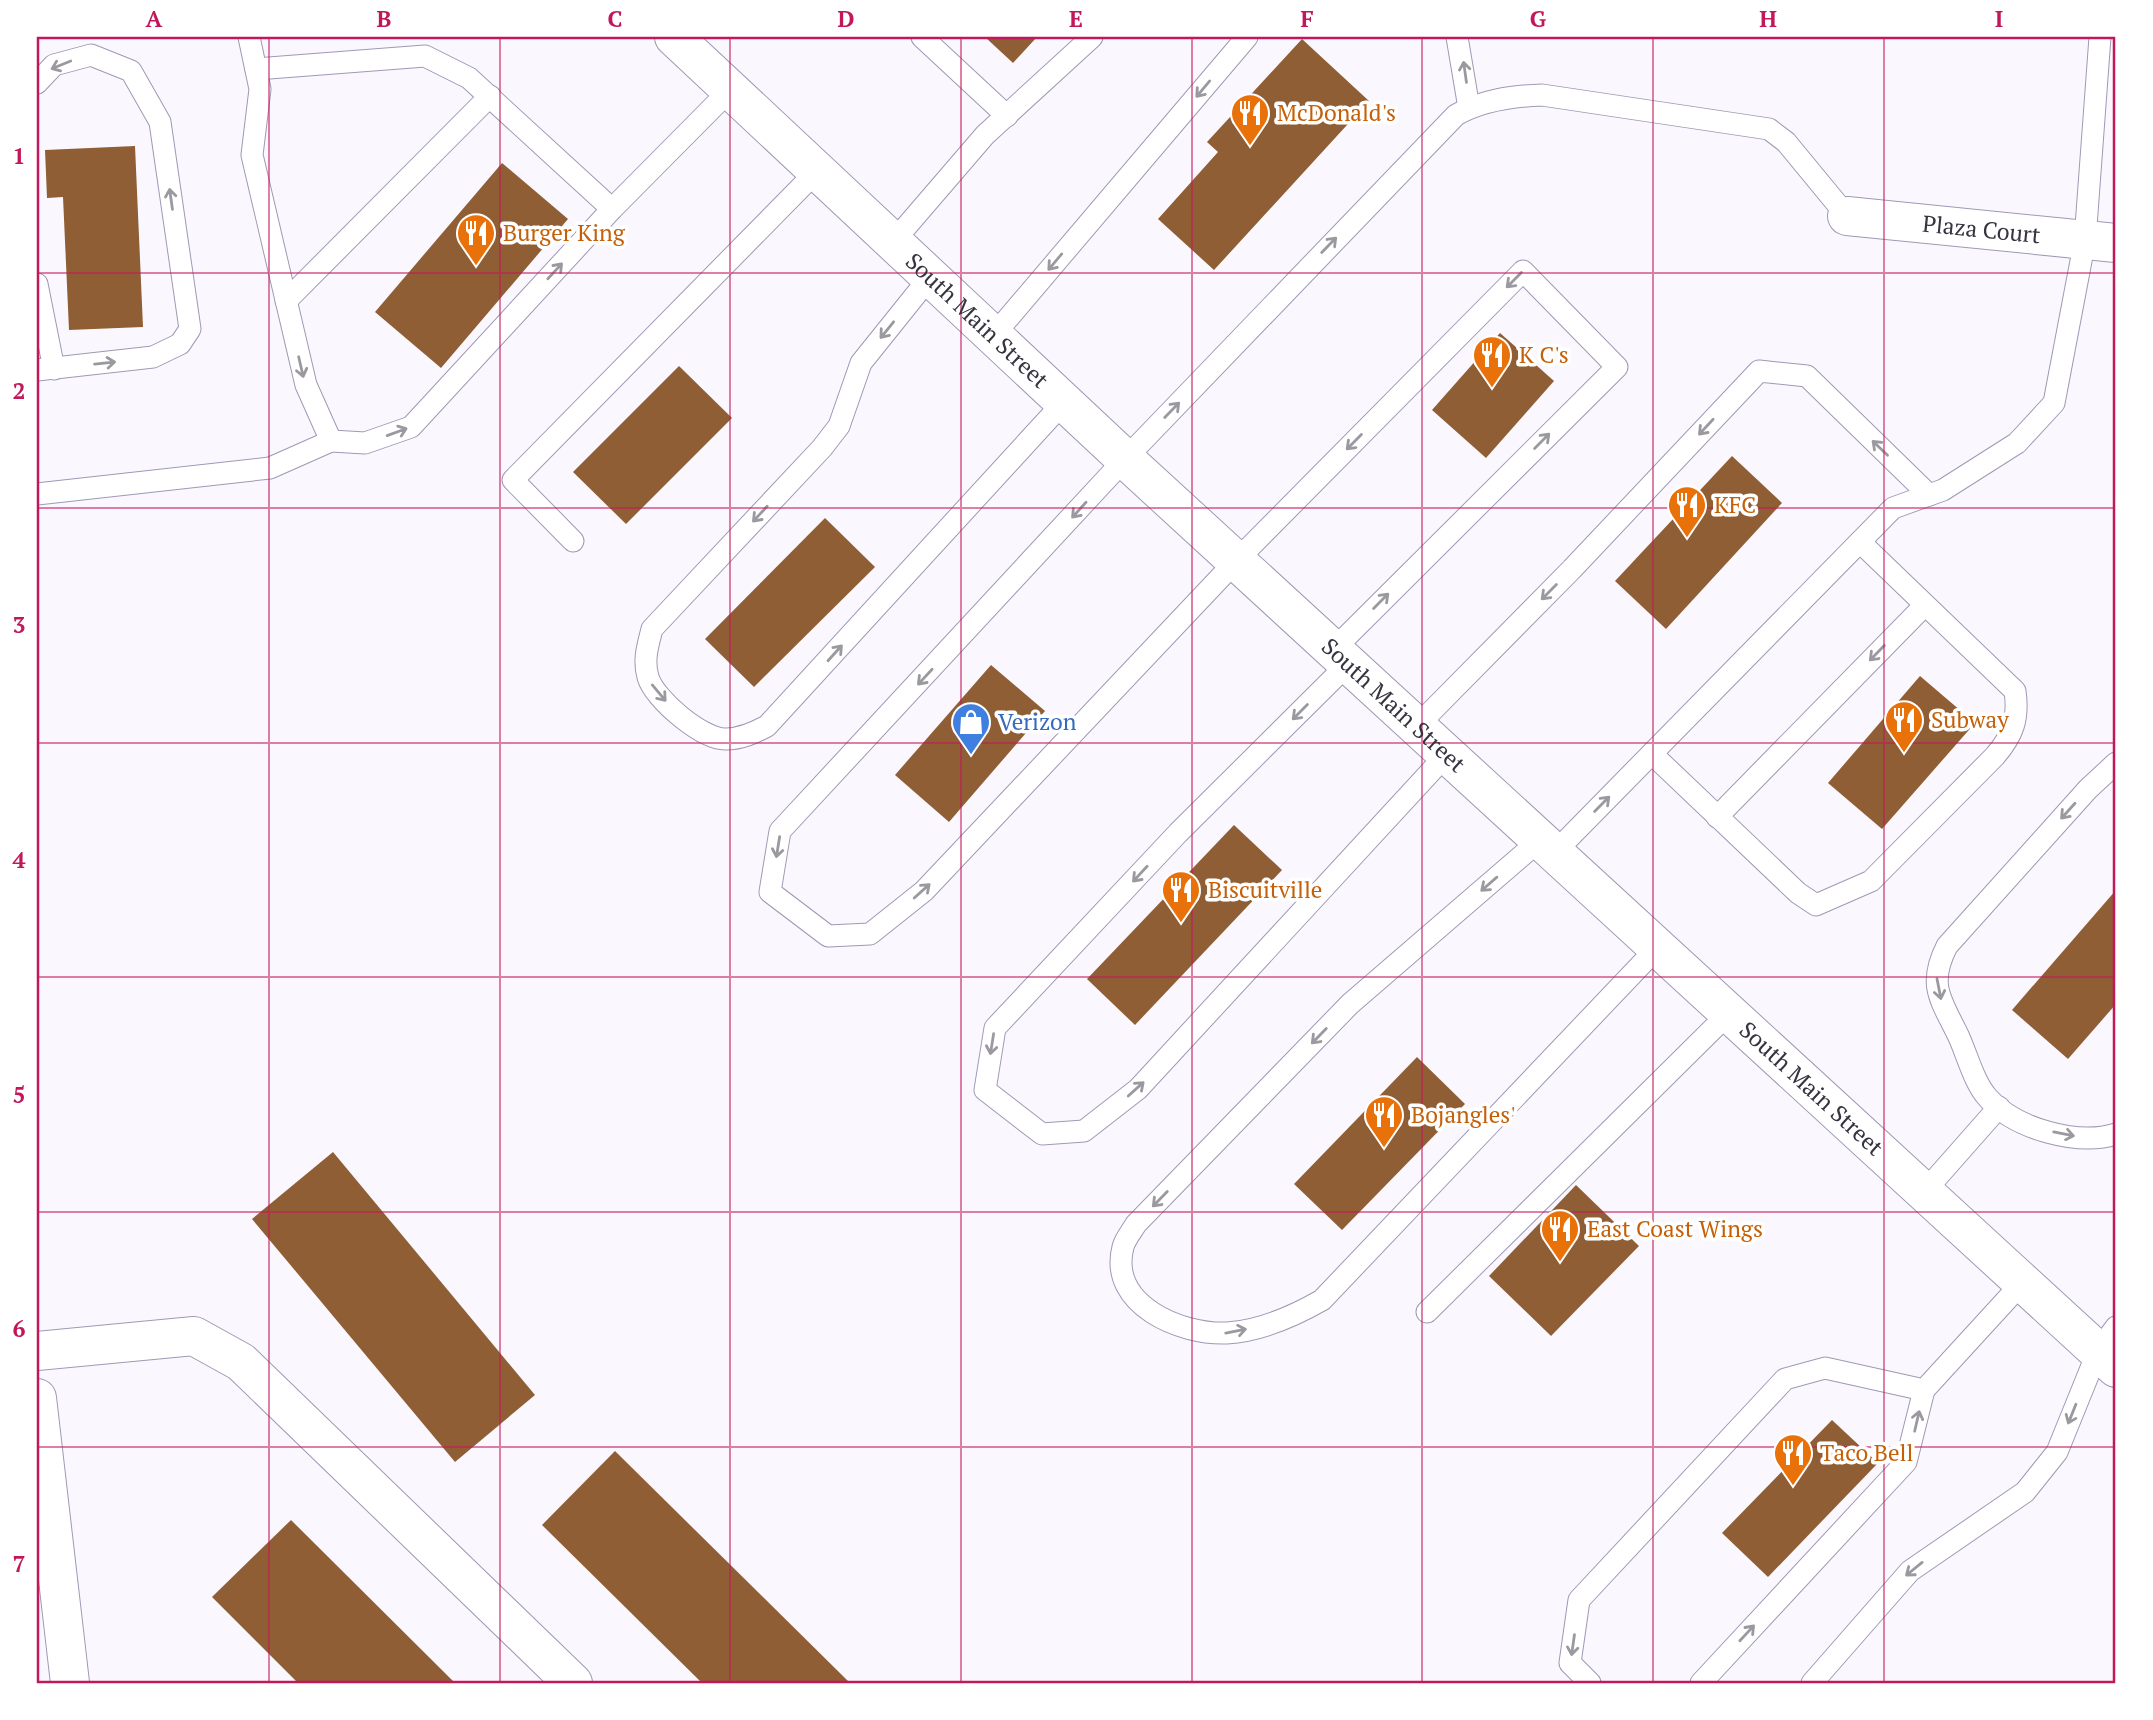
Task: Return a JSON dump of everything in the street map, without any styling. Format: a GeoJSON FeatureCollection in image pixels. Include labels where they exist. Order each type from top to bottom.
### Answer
{"type":"FeatureCollection","features":[{"type":"Feature","properties":{"kind":"main road","name":"South Main Street"},"geometry":{"type":"LineString","coordinates":[[674,37],[1125,459],[2022,1283],[2110,1349]]}},
{"type":"Feature","properties":{"kind":"main road","name":"Plaza Court"},"geometry":{"type":"LineString","coordinates":[[1847,216],[2101,242]]}},
{"type":"Feature","properties":{"kind":"main road"},"geometry":{"type":"LineString","coordinates":[[37,1351],[194,1336],[241,1362],[573,1683]]}},
{"type":"Feature","properties":{"kind":"main road"},"geometry":{"type":"LineString","coordinates":[[37,1398],[70,1683]]}},
{"type":"Feature","properties":{"kind":"lane"},"geometry":{"type":"LineString","coordinates":[[249,37],[260,89],[252,155],[306,385],[331,441]]}},
{"type":"Feature","properties":{"kind":"lane"},"geometry":{"type":"LineString","coordinates":[[922,37],[1007,116]]}},
{"type":"Feature","properties":{"kind":"lane"},"geometry":{"type":"LineString","coordinates":[[893,242],[985,135],[1092,37]]}},
{"type":"Feature","properties":{"kind":"lane"},"geometry":{"type":"LineString","coordinates":[[993,335],[1247,37]]}},
{"type":"Feature","properties":{"kind":"lane"},"geometry":{"type":"LineString","coordinates":[[1457,37],[1469,108]]}},
{"type":"Feature","properties":{"kind":"lane"},"geometry":{"type":"LineString","coordinates":[[1657,948],[1322,1300],[1292,1318],[1229,1333],[1197,1332],[1178,1327],[1145,1308],[1129,1290],[1122,1273],[1123,1247],[1136,1224],[1350,1004],[1547,846],[1652,754],[1893,508],[1943,490],[2017,443],[2054,403],[2101,242],[2100,37]]}},
{"type":"Feature","properties":{"kind":"lane"},"geometry":{"type":"LineString","coordinates":[[37,83],[54,65],[91,46],[131,71],[160,122],[190,329],[180,344],[153,357],[45,370],[37,284]]}},
{"type":"Feature","properties":{"kind":"lane"},"geometry":{"type":"LineString","coordinates":[[256,69],[425,56],[469,78],[612,209]]}},
{"type":"Feature","properties":{"kind":"lane"},"geometry":{"type":"LineString","coordinates":[[37,494],[270,468],[331,441],[365,443],[411,427],[612,209],[731,89]]}},
{"type":"Feature","properties":{"kind":"lane"},"geometry":{"type":"LineString","coordinates":[[1447,754],[1138,1089],[1084,1131],[1042,1134],[985,1090],[995,1028],[1340,657],[1617,367],[1523,271],[1236,561],[924,891],[870,934],[828,936],[770,892],[780,831],[1125,459],[1433,136],[1469,108],[1510,96],[1542,94],[1769,129],[1786,142],[1847,216]]}},
{"type":"Feature","properties":{"kind":"lane"},"geometry":{"type":"LineString","coordinates":[[286,301],[491,96]]}},
{"type":"Feature","properties":{"kind":"lane"},"geometry":{"type":"LineString","coordinates":[[573,541],[513,481],[817,171]]}},
{"type":"Feature","properties":{"kind":"lane"},"geometry":{"type":"LineString","coordinates":[[930,277],[861,363],[839,426],[822,448],[652,629],[645,657],[648,680],[670,706],[702,734],[724,740],[745,737],[768,726],[1064,402]]}},
{"type":"Feature","properties":{"kind":"lane"},"geometry":{"type":"LineString","coordinates":[[1416,726],[1572,569],[1759,371],[1807,376],[1929,495]]}},
{"type":"Feature","properties":{"kind":"lane"},"geometry":{"type":"LineString","coordinates":[[1652,754],[1798,893],[1816,905],[1871,881],[1996,756],[2012,736],[2018,711],[2015,691],[1860,542]]}},
{"type":"Feature","properties":{"kind":"lane"},"geometry":{"type":"LineString","coordinates":[[1717,817],[1925,605]]}},
{"type":"Feature","properties":{"kind":"lane"},"geometry":{"type":"LineString","coordinates":[[2116,763],[2088,789],[1947,946],[1936,967],[1937,993],[1987,1097],[2012,1118],[2057,1133],[2098,1140],[2116,1134]]}},
{"type":"Feature","properties":{"kind":"lane"},"geometry":{"type":"LineString","coordinates":[[1427,1312],[1729,1013]]}},
{"type":"Feature","properties":{"kind":"lane"},"geometry":{"type":"LineString","coordinates":[[1924,1192],[1999,1107]]}},
{"type":"Feature","properties":{"kind":"lane"},"geometry":{"type":"LineString","coordinates":[[1701,1683],[1906,1462],[1924,1390],[2022,1283]]}},
{"type":"Feature","properties":{"kind":"lane"},"geometry":{"type":"LineString","coordinates":[[1812,1683],[1910,1571],[2025,1492],[2057,1452],[2110,1349]]}},
{"type":"Feature","properties":{"kind":"lane"},"geometry":{"type":"LineString","coordinates":[[1590,1683],[1570,1662],[1579,1600],[1785,1379],[1825,1367],[1924,1390]]}},
{"type":"Feature","properties":{"kind":"building"},"geometry":{"type":"Polygon","coordinates":[[[985,37],[1037,37],[1013,63],[985,37]]]}},
{"type":"Feature","properties":{"kind":"building"},"geometry":{"type":"Polygon","coordinates":[[[1302,39],[1369,101],[1214,270],[1158,219],[1218,152],[1207,142],[1302,39]]]}},
{"type":"Feature","properties":{"kind":"building"},"geometry":{"type":"Polygon","coordinates":[[[135,146],[143,327],[69,330],[63,197],[47,198],[45,150],[135,146]]]}},
{"type":"Feature","properties":{"kind":"building"},"geometry":{"type":"Polygon","coordinates":[[[502,163],[568,219],[441,368],[375,312],[502,163]]]}},
{"type":"Feature","properties":{"kind":"building"},"geometry":{"type":"Polygon","coordinates":[[[1500,333],[1554,381],[1486,458],[1432,410],[1500,333]]]}},
{"type":"Feature","properties":{"kind":"building"},"geometry":{"type":"Polygon","coordinates":[[[679,366],[732,418],[626,524],[573,472],[679,366]]]}},
{"type":"Feature","properties":{"kind":"building"},"geometry":{"type":"Polygon","coordinates":[[[1732,456],[1782,503],[1666,629],[1615,581],[1732,456]]]}},
{"type":"Feature","properties":{"kind":"building"},"geometry":{"type":"Polygon","coordinates":[[[825,518],[875,567],[754,687],[705,639],[825,518]]]}},
{"type":"Feature","properties":{"kind":"building"},"geometry":{"type":"Polygon","coordinates":[[[991,665],[1045,711],[949,822],[895,775],[991,665]]]}},
{"type":"Feature","properties":{"kind":"building"},"geometry":{"type":"Polygon","coordinates":[[[1920,676],[1975,723],[1882,829],[1828,783],[1920,676]]]}},
{"type":"Feature","properties":{"kind":"building"},"geometry":{"type":"Polygon","coordinates":[[[1234,825],[1282,870],[1135,1025],[1087,979],[1234,825]]]}},
{"type":"Feature","properties":{"kind":"building"},"geometry":{"type":"Polygon","coordinates":[[[2116,890],[2116,1004],[2068,1059],[2012,1010],[2116,890]]]}},
{"type":"Feature","properties":{"kind":"building"},"geometry":{"type":"Polygon","coordinates":[[[1417,1057],[1465,1104],[1342,1230],[1294,1184],[1417,1057]]]}},
{"type":"Feature","properties":{"kind":"building"},"geometry":{"type":"Polygon","coordinates":[[[333,1152],[535,1395],[455,1462],[252,1219],[333,1152]]]}},
{"type":"Feature","properties":{"kind":"building"},"geometry":{"type":"Polygon","coordinates":[[[1576,1185],[1639,1246],[1551,1336],[1489,1276],[1576,1185]]]}},
{"type":"Feature","properties":{"kind":"building"},"geometry":{"type":"Polygon","coordinates":[[[1832,1420],[1878,1463],[1768,1577],[1722,1533],[1832,1420]]]}},
{"type":"Feature","properties":{"kind":"building"},"geometry":{"type":"Polygon","coordinates":[[[615,1451],[850,1683],[702,1683],[542,1525],[615,1451]]]}},
{"type":"Feature","properties":{"kind":"building"},"geometry":{"type":"Polygon","coordinates":[[[291,1520],[455,1683],[298,1683],[212,1597],[291,1520]]]}},
{"type":"Feature","properties":{"kind":"place","name":"McDonald's"},"geometry":{"type":"Point","coordinates":[1250,147]}},
{"type":"Feature","properties":{"kind":"place","name":"Burger King"},"geometry":{"type":"Point","coordinates":[476,267]}},
{"type":"Feature","properties":{"kind":"place","name":"K C's"},"geometry":{"type":"Point","coordinates":[1492,389]}},
{"type":"Feature","properties":{"kind":"place","name":"KFC"},"geometry":{"type":"Point","coordinates":[1687,539]}},
{"type":"Feature","properties":{"kind":"place","name":"Subway"},"geometry":{"type":"Point","coordinates":[1904,754]}},
{"type":"Feature","properties":{"kind":"place","name":"Verizon"},"geometry":{"type":"Point","coordinates":[971,756]}},
{"type":"Feature","properties":{"kind":"place","name":"Biscuitville"},"geometry":{"type":"Point","coordinates":[1181,924]}},
{"type":"Feature","properties":{"kind":"place","name":"Bojangles'"},"geometry":{"type":"Point","coordinates":[1384,1149]}},
{"type":"Feature","properties":{"kind":"place","name":"East Coast Wings"},"geometry":{"type":"Point","coordinates":[1560,1263]}},
{"type":"Feature","properties":{"kind":"place","name":"Taco Bell"},"geometry":{"type":"Point","coordinates":[1793,1487]}}]}
